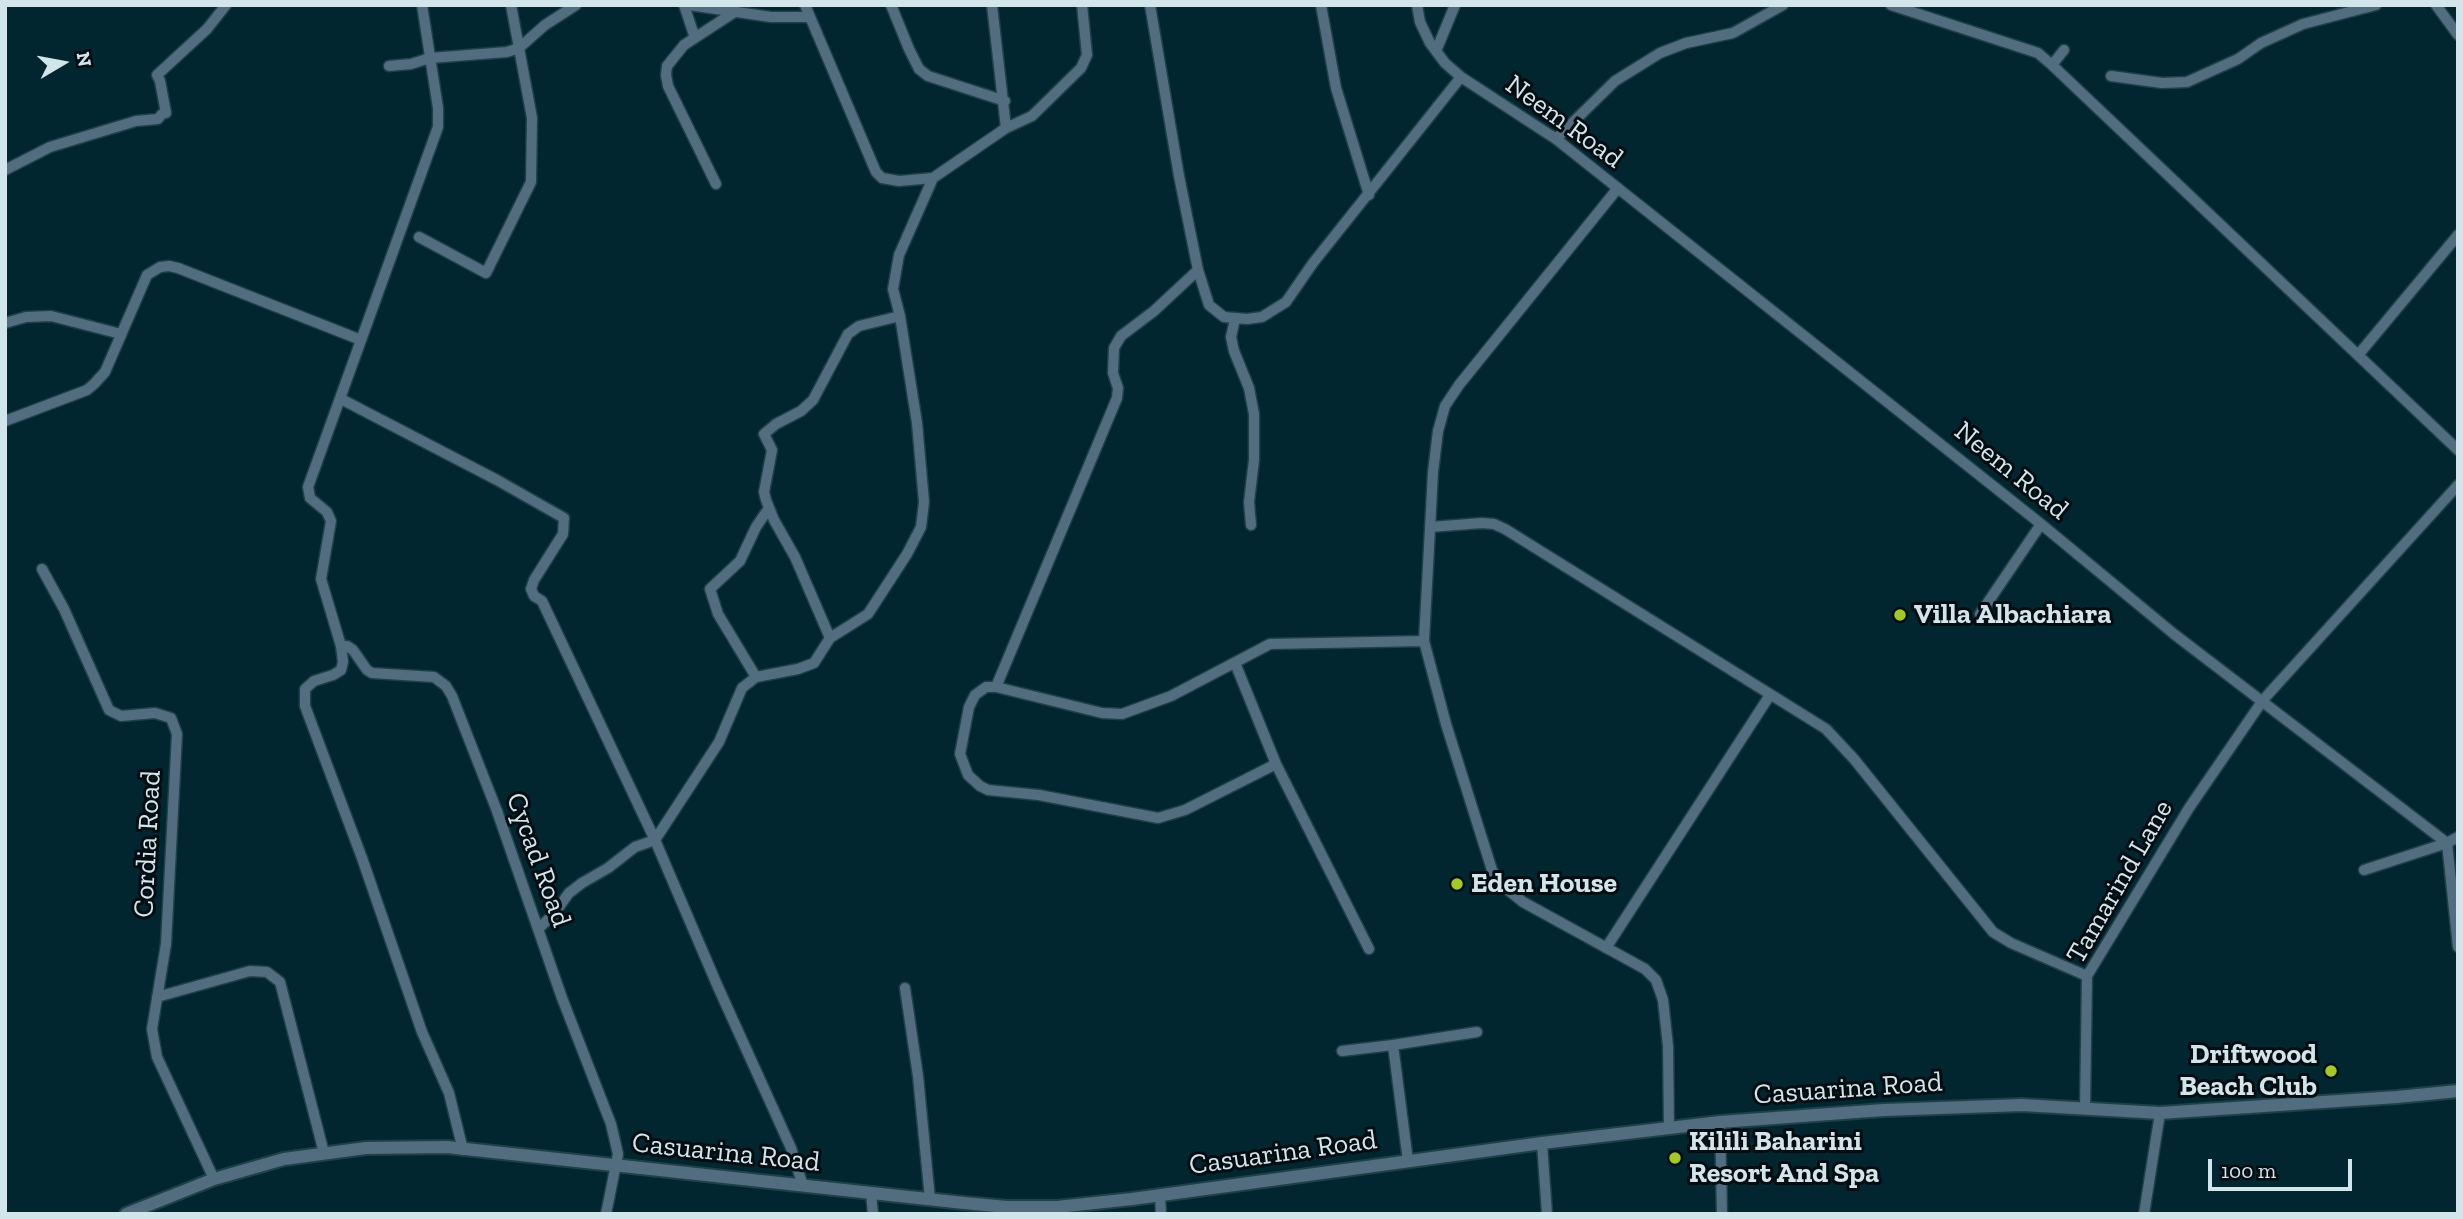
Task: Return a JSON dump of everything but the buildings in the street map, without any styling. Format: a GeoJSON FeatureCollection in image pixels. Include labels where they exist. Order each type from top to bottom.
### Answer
{"type":"FeatureCollection","features":[{"type":"Feature","properties":{"kind":"street"},"geometry":{"type":"LineString","coordinates":[[5,170],[50,147],[136,121],[152,121],[166,113],[157,75],[207,29],[226,5]]}},
{"type":"Feature","properties":{"kind":"street"},"geometry":{"type":"LineString","coordinates":[[422,5],[438,108],[438,127],[310,481],[310,498],[327,512],[331,521],[321,579],[341,646],[343,662],[341,670],[334,675],[314,681],[305,689],[305,706],[362,858],[422,1032],[449,1093],[463,1150]]}},
{"type":"Feature","properties":{"kind":"street"},"geometry":{"type":"LineString","coordinates":[[419,237],[486,273],[531,182],[532,118],[511,5]]}},
{"type":"Feature","properties":{"kind":"street"},"geometry":{"type":"LineString","coordinates":[[389,66],[411,64],[430,58],[507,52],[519,48],[545,25],[576,5]]}},
{"type":"Feature","properties":{"kind":"street"},"geometry":{"type":"LineString","coordinates":[[695,38],[687,5],[771,17],[810,17]]}},
{"type":"Feature","properties":{"kind":"street"},"geometry":{"type":"LineString","coordinates":[[805,5],[876,172],[882,178],[899,181],[933,178],[1006,128],[1036,113],[1082,68],[1087,55],[1082,5]]}},
{"type":"Feature","properties":{"kind":"street"},"geometry":{"type":"LineString","coordinates":[[891,5],[919,69],[928,76],[1005,101]]}},
{"type":"Feature","properties":{"kind":"street"},"geometry":{"type":"LineString","coordinates":[[992,5],[1006,128]]}},
{"type":"Feature","properties":{"kind":"street"},"geometry":{"type":"LineString","coordinates":[[1150,5],[1198,270],[1209,305],[1224,317],[1262,317],[1286,302],[1313,263],[1461,77]]}},
{"type":"Feature","properties":{"kind":"street"},"geometry":{"type":"LineString","coordinates":[[1321,5],[1336,88],[1369,195]]}},
{"type":"Feature","properties":{"kind":"street","name":"Neem Road"},"geometry":{"type":"LineString","coordinates":[[1417,5],[1420,22],[1436,51],[1461,77],[1556,139],[2041,524],[2174,634],[2447,843]]}},
{"type":"Feature","properties":{"kind":"street"},"geometry":{"type":"LineString","coordinates":[[1436,51],[1455,5]]}},
{"type":"Feature","properties":{"kind":"street"},"geometry":{"type":"LineString","coordinates":[[1556,139],[1615,80],[1660,53],[1686,43],[1733,33],[1783,5]]}},
{"type":"Feature","properties":{"kind":"street"},"geometry":{"type":"LineString","coordinates":[[1891,5],[2038,53],[2458,450]]}},
{"type":"Feature","properties":{"kind":"street"},"geometry":{"type":"LineString","coordinates":[[2111,76],[2162,83],[2187,82],[2238,60],[2261,43],[2302,24],[2376,5]]}},
{"type":"Feature","properties":{"kind":"street"},"geometry":{"type":"LineString","coordinates":[[2436,5],[2458,35]]}},
{"type":"Feature","properties":{"kind":"street"},"geometry":{"type":"LineString","coordinates":[[716,184],[668,86],[667,66],[675,53],[736,11]]}},
{"type":"Feature","properties":{"kind":"street"},"geometry":{"type":"LineString","coordinates":[[2052,65],[2064,50]]}},
{"type":"Feature","properties":{"kind":"street"},"geometry":{"type":"LineString","coordinates":[[539,928],[553,915],[569,893],[582,883],[608,868],[635,847],[655,840],[719,742],[742,688],[756,677],[814,663],[830,638],[868,614],[907,554],[921,527],[924,502],[917,423],[900,316],[893,289],[899,255],[933,178]]}},
{"type":"Feature","properties":{"kind":"street"},"geometry":{"type":"LineString","coordinates":[[1618,188],[1450,395],[1441,416],[1430,527],[1424,641],[1446,724],[1498,882],[1523,902],[1645,969],[1656,980],[1660,988],[1668,1046],[1669,1129]]}},
{"type":"Feature","properties":{"kind":"street"},"geometry":{"type":"LineString","coordinates":[[2359,354],[2458,234]]}},
{"type":"Feature","properties":{"kind":"street"},"geometry":{"type":"LineString","coordinates":[[5,421],[87,390],[94,384],[105,372],[147,275],[160,267],[169,266],[361,340]]}},
{"type":"Feature","properties":{"kind":"street"},"geometry":{"type":"LineString","coordinates":[[996,687],[1117,398],[1118,388],[1113,373],[1114,348],[1121,336],[1154,312],[1198,270]]}},
{"type":"Feature","properties":{"kind":"street"},"geometry":{"type":"LineString","coordinates":[[5,323],[26,317],[51,316],[121,334]]}},
{"type":"Feature","properties":{"kind":"street"},"geometry":{"type":"LineString","coordinates":[[830,638],[795,558],[769,508],[764,492],[772,450],[764,433],[801,411],[813,400],[848,334],[859,326],[900,316]]}},
{"type":"Feature","properties":{"kind":"street"},"geometry":{"type":"LineString","coordinates":[[1235,319],[1231,337],[1249,388],[1254,414],[1254,460],[1249,502],[1251,525]]}},
{"type":"Feature","properties":{"kind":"street"},"geometry":{"type":"LineString","coordinates":[[341,399],[564,518],[564,534],[531,589],[534,596],[542,601],[655,840],[791,1148],[803,1185]]}},
{"type":"Feature","properties":{"kind":"street","name":"Tamarind Lane"},"geometry":{"type":"LineString","coordinates":[[2085,1108],[2087,976],[2189,808],[2263,700],[2458,485]]}},
{"type":"Feature","properties":{"kind":"street"},"geometry":{"type":"LineString","coordinates":[[756,677],[718,614],[710,589],[740,561],[756,527],[769,508]]}},
{"type":"Feature","properties":{"kind":"street"},"geometry":{"type":"LineString","coordinates":[[1430,527],[1482,523],[1505,528],[1820,725],[1840,744],[1993,932],[2011,943],[2087,976]]}},
{"type":"Feature","properties":{"kind":"street"},"geometry":{"type":"LineString","coordinates":[[1980,614],[2041,524]]}},
{"type":"Feature","properties":{"kind":"street","name":"Cordia Road"},"geometry":{"type":"LineString","coordinates":[[42,569],[64,609],[109,710],[121,716],[155,713],[171,718],[177,734],[166,944],[152,1029],[157,1057],[214,1180]]}},
{"type":"Feature","properties":{"kind":"street"},"geometry":{"type":"LineString","coordinates":[[1276,764],[1185,810],[1158,818],[1039,795],[988,790],[979,786],[968,775],[960,754],[970,707],[975,695],[986,687],[996,687],[1102,713],[1122,714],[1171,696],[1275,643],[1424,641]]}},
{"type":"Feature","properties":{"kind":"street","name":"Cycad Road"},"geometry":{"type":"LineString","coordinates":[[341,646],[353,650],[372,673],[434,677],[446,686],[497,811],[562,998],[611,1124],[618,1154],[606,1214]]}},
{"type":"Feature","properties":{"kind":"street"},"geometry":{"type":"LineString","coordinates":[[1234,663],[1276,764],[1369,949]]}},
{"type":"Feature","properties":{"kind":"street"},"geometry":{"type":"LineString","coordinates":[[1606,948],[1770,695]]}},
{"type":"Feature","properties":{"kind":"street"},"geometry":{"type":"LineString","coordinates":[[2364,870],[2458,837]]}},
{"type":"Feature","properties":{"kind":"street"},"geometry":{"type":"LineString","coordinates":[[2447,843],[2458,947]]}},
{"type":"Feature","properties":{"kind":"street"},"geometry":{"type":"LineString","coordinates":[[157,997],[250,971],[267,972],[280,982],[324,1153]]}},
{"type":"Feature","properties":{"kind":"street"},"geometry":{"type":"LineString","coordinates":[[905,988],[918,1076],[930,1199]]}},
{"type":"Feature","properties":{"kind":"street"},"geometry":{"type":"LineString","coordinates":[[1342,1051],[1477,1032]]}},
{"type":"Feature","properties":{"kind":"street"},"geometry":{"type":"LineString","coordinates":[[1393,1045],[1408,1161]]}},
{"type":"Feature","properties":{"kind":"street","name":"Casuarina Road"},"geometry":{"type":"LineString","coordinates":[[126,1214],[214,1180],[284,1159],[324,1153],[420,1146],[1007,1207],[1046,1207],[1160,1195],[1542,1143],[1720,1122],[1934,1107],[2022,1105],[2160,1112],[2458,1091]]}},
{"type":"Feature","properties":{"kind":"street"},"geometry":{"type":"LineString","coordinates":[[2144,1214],[2160,1112]]}},
{"type":"Feature","properties":{"kind":"street"},"geometry":{"type":"LineString","coordinates":[[1720,1122],[1721,1214]]}},
{"type":"Feature","properties":{"kind":"street"},"geometry":{"type":"LineString","coordinates":[[1542,1143],[1547,1214]]}},
{"type":"Feature","properties":{"kind":"street"},"geometry":{"type":"LineString","coordinates":[[871,1193],[873,1214]]}},
{"type":"Feature","properties":{"kind":"street"},"geometry":{"type":"LineString","coordinates":[[1160,1195],[1161,1214]]}},
{"type":"Feature","properties":{"kind":"place","name":"Villa Albachiara"},"geometry":{"type":"Point","coordinates":[1900,615]}},
{"type":"Feature","properties":{"kind":"place","name":"Eden House"},"geometry":{"type":"Point","coordinates":[1457,884]}},
{"type":"Feature","properties":{"kind":"place","name":"Driftwood Beach Club"},"geometry":{"type":"Point","coordinates":[2331,1071]}},
{"type":"Feature","properties":{"kind":"place","name":"Kilili Baharini Resort And Spa"},"geometry":{"type":"Point","coordinates":[1675,1158]}}]}
